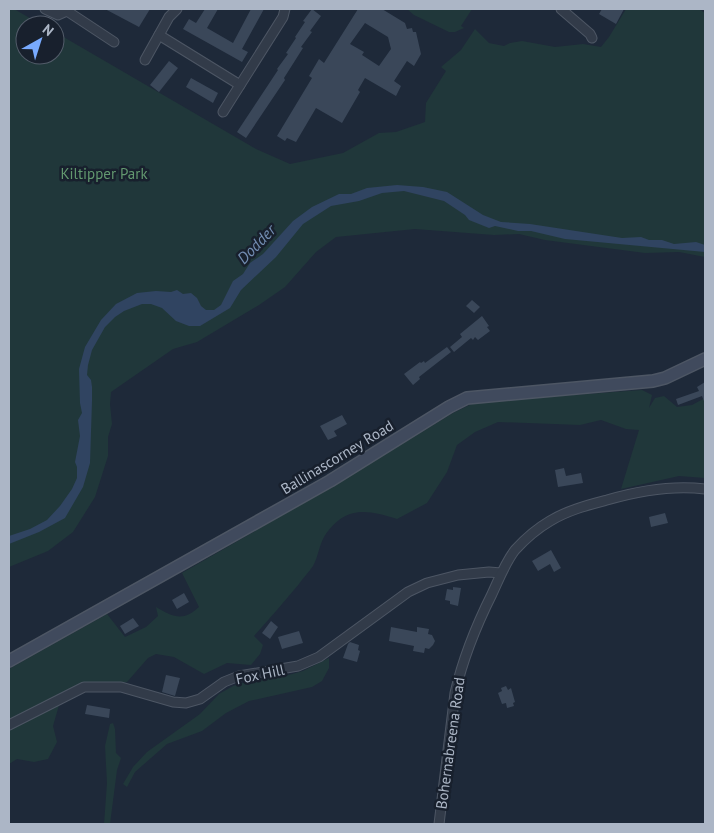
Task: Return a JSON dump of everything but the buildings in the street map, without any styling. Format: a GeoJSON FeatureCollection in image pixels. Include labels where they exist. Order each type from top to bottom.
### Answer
{"type":"FeatureCollection","features":[{"type":"Feature","properties":{"kind":"main road","name":"Ballinascorney Road"},"geometry":{"type":"LineString","coordinates":[[9,661],[330,481],[467,398],[653,381],[665,378],[705,358]]}},
{"type":"Feature","properties":{"kind":"street"},"geometry":{"type":"LineString","coordinates":[[45,9],[58,15],[68,10],[114,42]]}},
{"type":"Feature","properties":{"kind":"street"},"geometry":{"type":"LineString","coordinates":[[146,60],[158,35],[177,9]]}},
{"type":"Feature","properties":{"kind":"street"},"geometry":{"type":"LineString","coordinates":[[223,112],[283,17],[285,9]]}},
{"type":"Feature","properties":{"kind":"street"},"geometry":{"type":"LineString","coordinates":[[561,9],[590,34],[592,38]]}},
{"type":"Feature","properties":{"kind":"street"},"geometry":{"type":"LineString","coordinates":[[158,35],[240,85]]}},
{"type":"Feature","properties":{"kind":"street","name":"Bohernabreena Road"},"geometry":{"type":"LineString","coordinates":[[439,824],[454,693],[458,677],[468,646],[501,573],[515,550],[544,525],[578,508],[638,492],[682,488],[705,489]]}},
{"type":"Feature","properties":{"kind":"street","name":"Fox Hill"},"geometry":{"type":"LineString","coordinates":[[9,725],[84,688],[122,687],[186,703],[200,699],[224,682],[239,676],[298,666],[320,657],[408,592],[427,583],[458,575],[489,572],[501,573]]}},
{"type":"Feature","properties":{"kind":"green space","name":"Kiltipper Park"},"geometry":{"type":"Polygon","coordinates":[[[9,9],[14,9],[24,15],[15,15],[15,65],[65,65],[65,38],[256,149],[290,164],[343,153],[379,133],[396,132],[425,122],[426,103],[446,71],[441,67],[461,50],[475,29],[489,43],[504,46],[522,41],[555,47],[583,44],[601,47],[626,9],[699,9],[705,13],[705,257],[679,252],[645,253],[545,240],[519,234],[494,235],[415,229],[336,237],[316,252],[285,287],[259,305],[197,342],[173,349],[111,392],[112,424],[108,437],[108,456],[95,497],[73,532],[48,551],[9,567],[9,9]]]}},
{"type":"Feature","properties":{"kind":"green space"},"geometry":{"type":"Polygon","coordinates":[[[407,9],[472,9],[461,26],[464,28],[455,32],[449,32],[414,15],[407,9]]]}},
{"type":"Feature","properties":{"kind":"green space"},"geometry":{"type":"Polygon","coordinates":[[[642,390],[652,395],[649,408],[655,398],[664,396],[677,407],[692,405],[705,398],[705,478],[679,476],[621,489],[639,430],[626,429],[601,420],[580,425],[498,422],[475,432],[457,445],[447,472],[427,503],[397,519],[366,512],[348,515],[339,520],[322,540],[313,566],[254,636],[263,645],[260,654],[251,665],[227,663],[204,674],[174,657],[156,654],[148,658],[127,682],[62,695],[53,726],[57,742],[48,759],[34,762],[17,759],[9,764],[9,669],[107,614],[125,637],[146,627],[158,616],[156,607],[173,615],[188,615],[199,607],[182,573],[335,485],[453,413],[476,402],[642,390]]]}},
{"type":"Feature","properties":{"kind":"green space"},"geometry":{"type":"Polygon","coordinates":[[[329,658],[329,668],[322,681],[312,687],[249,701],[226,713],[202,731],[167,744],[135,772],[127,787],[123,784],[133,767],[147,752],[200,714],[219,694],[233,686],[249,681],[285,676],[303,671],[329,658]]]}},
{"type":"Feature","properties":{"kind":"green space"},"geometry":{"type":"Polygon","coordinates":[[[113,723],[116,753],[121,758],[117,770],[110,824],[104,824],[107,783],[105,746],[110,724],[113,723]]]}},
{"type":"Feature","properties":{"kind":"water"},"geometry":{"type":"Polygon","coordinates":[[[397,185],[423,187],[447,192],[483,215],[501,222],[530,224],[622,238],[641,237],[674,244],[696,242],[705,245],[705,252],[565,239],[531,231],[518,231],[495,226],[489,228],[469,220],[465,215],[444,201],[404,191],[382,193],[359,201],[331,206],[303,224],[276,257],[241,290],[230,308],[200,326],[189,326],[176,321],[162,308],[151,304],[142,304],[124,311],[105,327],[92,350],[88,365],[87,375],[91,380],[92,387],[90,463],[83,487],[65,518],[39,532],[9,544],[9,536],[30,529],[47,520],[60,506],[77,478],[75,462],[80,436],[78,420],[82,413],[79,369],[85,347],[101,320],[116,304],[137,293],[171,292],[177,290],[183,294],[191,293],[206,310],[214,310],[221,305],[233,281],[243,274],[250,263],[263,254],[293,221],[312,207],[339,194],[351,194],[367,188],[397,185]]]}},
{"type":"Feature","properties":{"kind":"water label","name":"Dodder"},"geometry":{"type":"Point","coordinates":[256,244]}}]}
